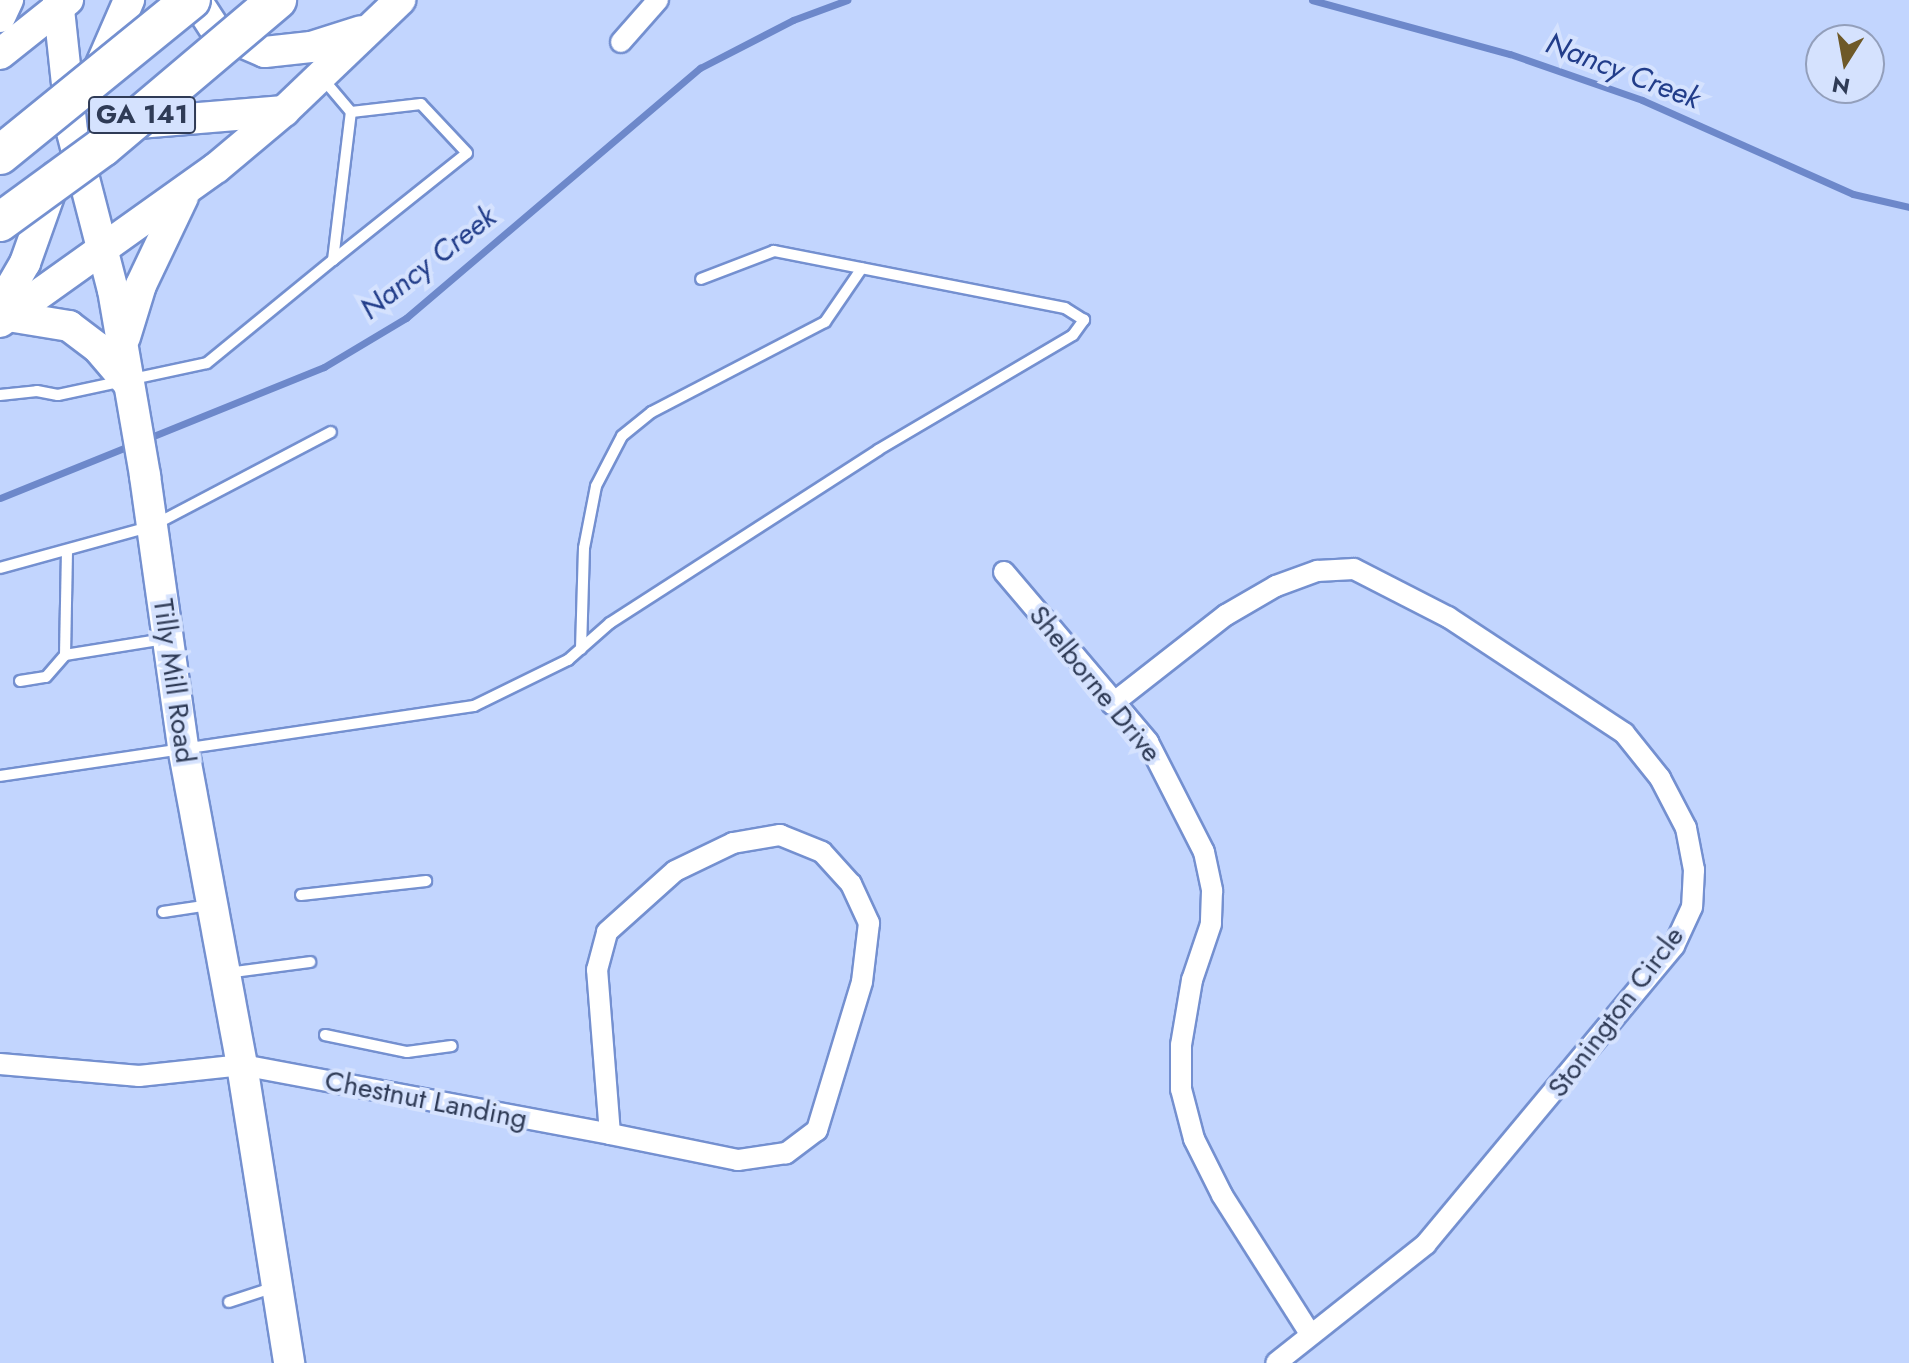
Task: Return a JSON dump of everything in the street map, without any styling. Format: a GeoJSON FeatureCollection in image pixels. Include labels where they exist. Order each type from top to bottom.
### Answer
{"type":"FeatureCollection","features":[{"type":"Feature","properties":{"kind":"highway","name":"GA 141"},"geometry":{"type":"LineString","coordinates":[[0,155],[193,0]]}},
{"type":"Feature","properties":{"kind":"highway","name":"GA 141"},"geometry":{"type":"LineString","coordinates":[[0,222],[103,147],[277,0]]}},
{"type":"Feature","properties":{"kind":"main road"},"geometry":{"type":"LineString","coordinates":[[0,17],[8,0]]}},
{"type":"Feature","properties":{"kind":"main road"},"geometry":{"type":"LineString","coordinates":[[3,315],[72,132],[129,0]]}},
{"type":"Feature","properties":{"kind":"main road"},"geometry":{"type":"LineString","coordinates":[[193,0],[216,31],[232,42],[265,52],[311,47],[371,28]]}},
{"type":"Feature","properties":{"kind":"main road"},"geometry":{"type":"LineString","coordinates":[[3,315],[103,252],[187,190],[284,111],[400,0]]}},
{"type":"Feature","properties":{"kind":"main road"},"geometry":{"type":"LineString","coordinates":[[0,54],[62,2]]}},
{"type":"Feature","properties":{"kind":"main road","name":"Tilly Mill Road"},"geometry":{"type":"LineString","coordinates":[[62,2],[72,132],[103,252],[123,347],[145,476],[183,747],[242,1065],[289,1363]]}},
{"type":"Feature","properties":{"kind":"main road"},"geometry":{"type":"LineString","coordinates":[[0,129],[72,132],[207,114],[284,111]]}},
{"type":"Feature","properties":{"kind":"main road"},"geometry":{"type":"LineString","coordinates":[[123,347],[141,285],[187,190]]}},
{"type":"Feature","properties":{"kind":"main road"},"geometry":{"type":"LineString","coordinates":[[3,315],[69,326],[98,348],[131,396]]}},
{"type":"Feature","properties":{"kind":"street"},"geometry":{"type":"LineString","coordinates":[[621,42],[658,0]]}},
{"type":"Feature","properties":{"kind":"street","name":"Stonington Circle"},"geometry":{"type":"LineString","coordinates":[[1112,704],[1226,615],[1276,586],[1317,571],[1354,569],[1448,617],[1624,733],[1660,778],[1686,828],[1694,870],[1692,907],[1674,946],[1426,1244],[1309,1332],[1276,1363]]}},
{"type":"Feature","properties":{"kind":"street","name":"Shelborne Drive"},"geometry":{"type":"LineString","coordinates":[[1004,572],[1112,704],[1148,742],[1186,811],[1204,852],[1212,891],[1211,924],[1192,980],[1181,1045],[1181,1089],[1194,1139],[1222,1195],[1309,1332]]}},
{"type":"Feature","properties":{"kind":"street","name":"Chestnut Landing"},"geometry":{"type":"LineString","coordinates":[[0,1064],[139,1076],[242,1065],[738,1160],[786,1153],[817,1130],[862,982],[869,923],[851,884],[822,852],[780,835],[733,843],[675,871],[607,932],[597,970],[610,1134]]}},
{"type":"Feature","properties":{"kind":"lane"},"geometry":{"type":"LineString","coordinates":[[320,75],[351,112],[333,260]]}},
{"type":"Feature","properties":{"kind":"lane"},"geometry":{"type":"LineString","coordinates":[[0,395],[37,391],[58,395],[131,396],[207,363],[467,153],[421,104],[351,112]]}},
{"type":"Feature","properties":{"kind":"lane"},"geometry":{"type":"LineString","coordinates":[[0,776],[474,706],[581,649],[610,623],[878,450],[1073,335],[1084,320],[1065,308],[774,251],[701,279]]}},
{"type":"Feature","properties":{"kind":"lane"},"geometry":{"type":"LineString","coordinates":[[581,649],[584,548],[596,486],[622,436],[652,412],[825,322],[862,268]]}},
{"type":"Feature","properties":{"kind":"lane"},"geometry":{"type":"LineString","coordinates":[[0,568],[152,526],[331,432]]}},
{"type":"Feature","properties":{"kind":"lane"},"geometry":{"type":"LineString","coordinates":[[20,681],[46,677],[65,655],[67,551]]}},
{"type":"Feature","properties":{"kind":"lane"},"geometry":{"type":"LineString","coordinates":[[65,655],[168,639]]}},
{"type":"Feature","properties":{"kind":"lane"},"geometry":{"type":"LineString","coordinates":[[301,895],[426,881]]}},
{"type":"Feature","properties":{"kind":"lane"},"geometry":{"type":"LineString","coordinates":[[163,912],[212,905]]}},
{"type":"Feature","properties":{"kind":"lane"},"geometry":{"type":"LineString","coordinates":[[225,973],[310,962]]}},
{"type":"Feature","properties":{"kind":"lane"},"geometry":{"type":"LineString","coordinates":[[325,1035],[407,1052],[452,1046]]}},
{"type":"Feature","properties":{"kind":"lane"},"geometry":{"type":"LineString","coordinates":[[229,1302],[277,1287]]}},
{"type":"Feature","properties":{"kind":"waterway","name":"Nancy Creek"},"geometry":{"type":"LineString","coordinates":[[146,439],[324,367],[406,318],[700,68],[793,20],[847,0]]}},
{"type":"Feature","properties":{"kind":"waterway","name":"Nancy Creek"},"geometry":{"type":"LineString","coordinates":[[1312,0],[1510,54],[1642,100],[1853,194],[1909,207]]}},
{"type":"Feature","properties":{"kind":"waterway","name":"Nancy Creek"},"geometry":{"type":"LineString","coordinates":[[0,498],[131,445]]}}]}
